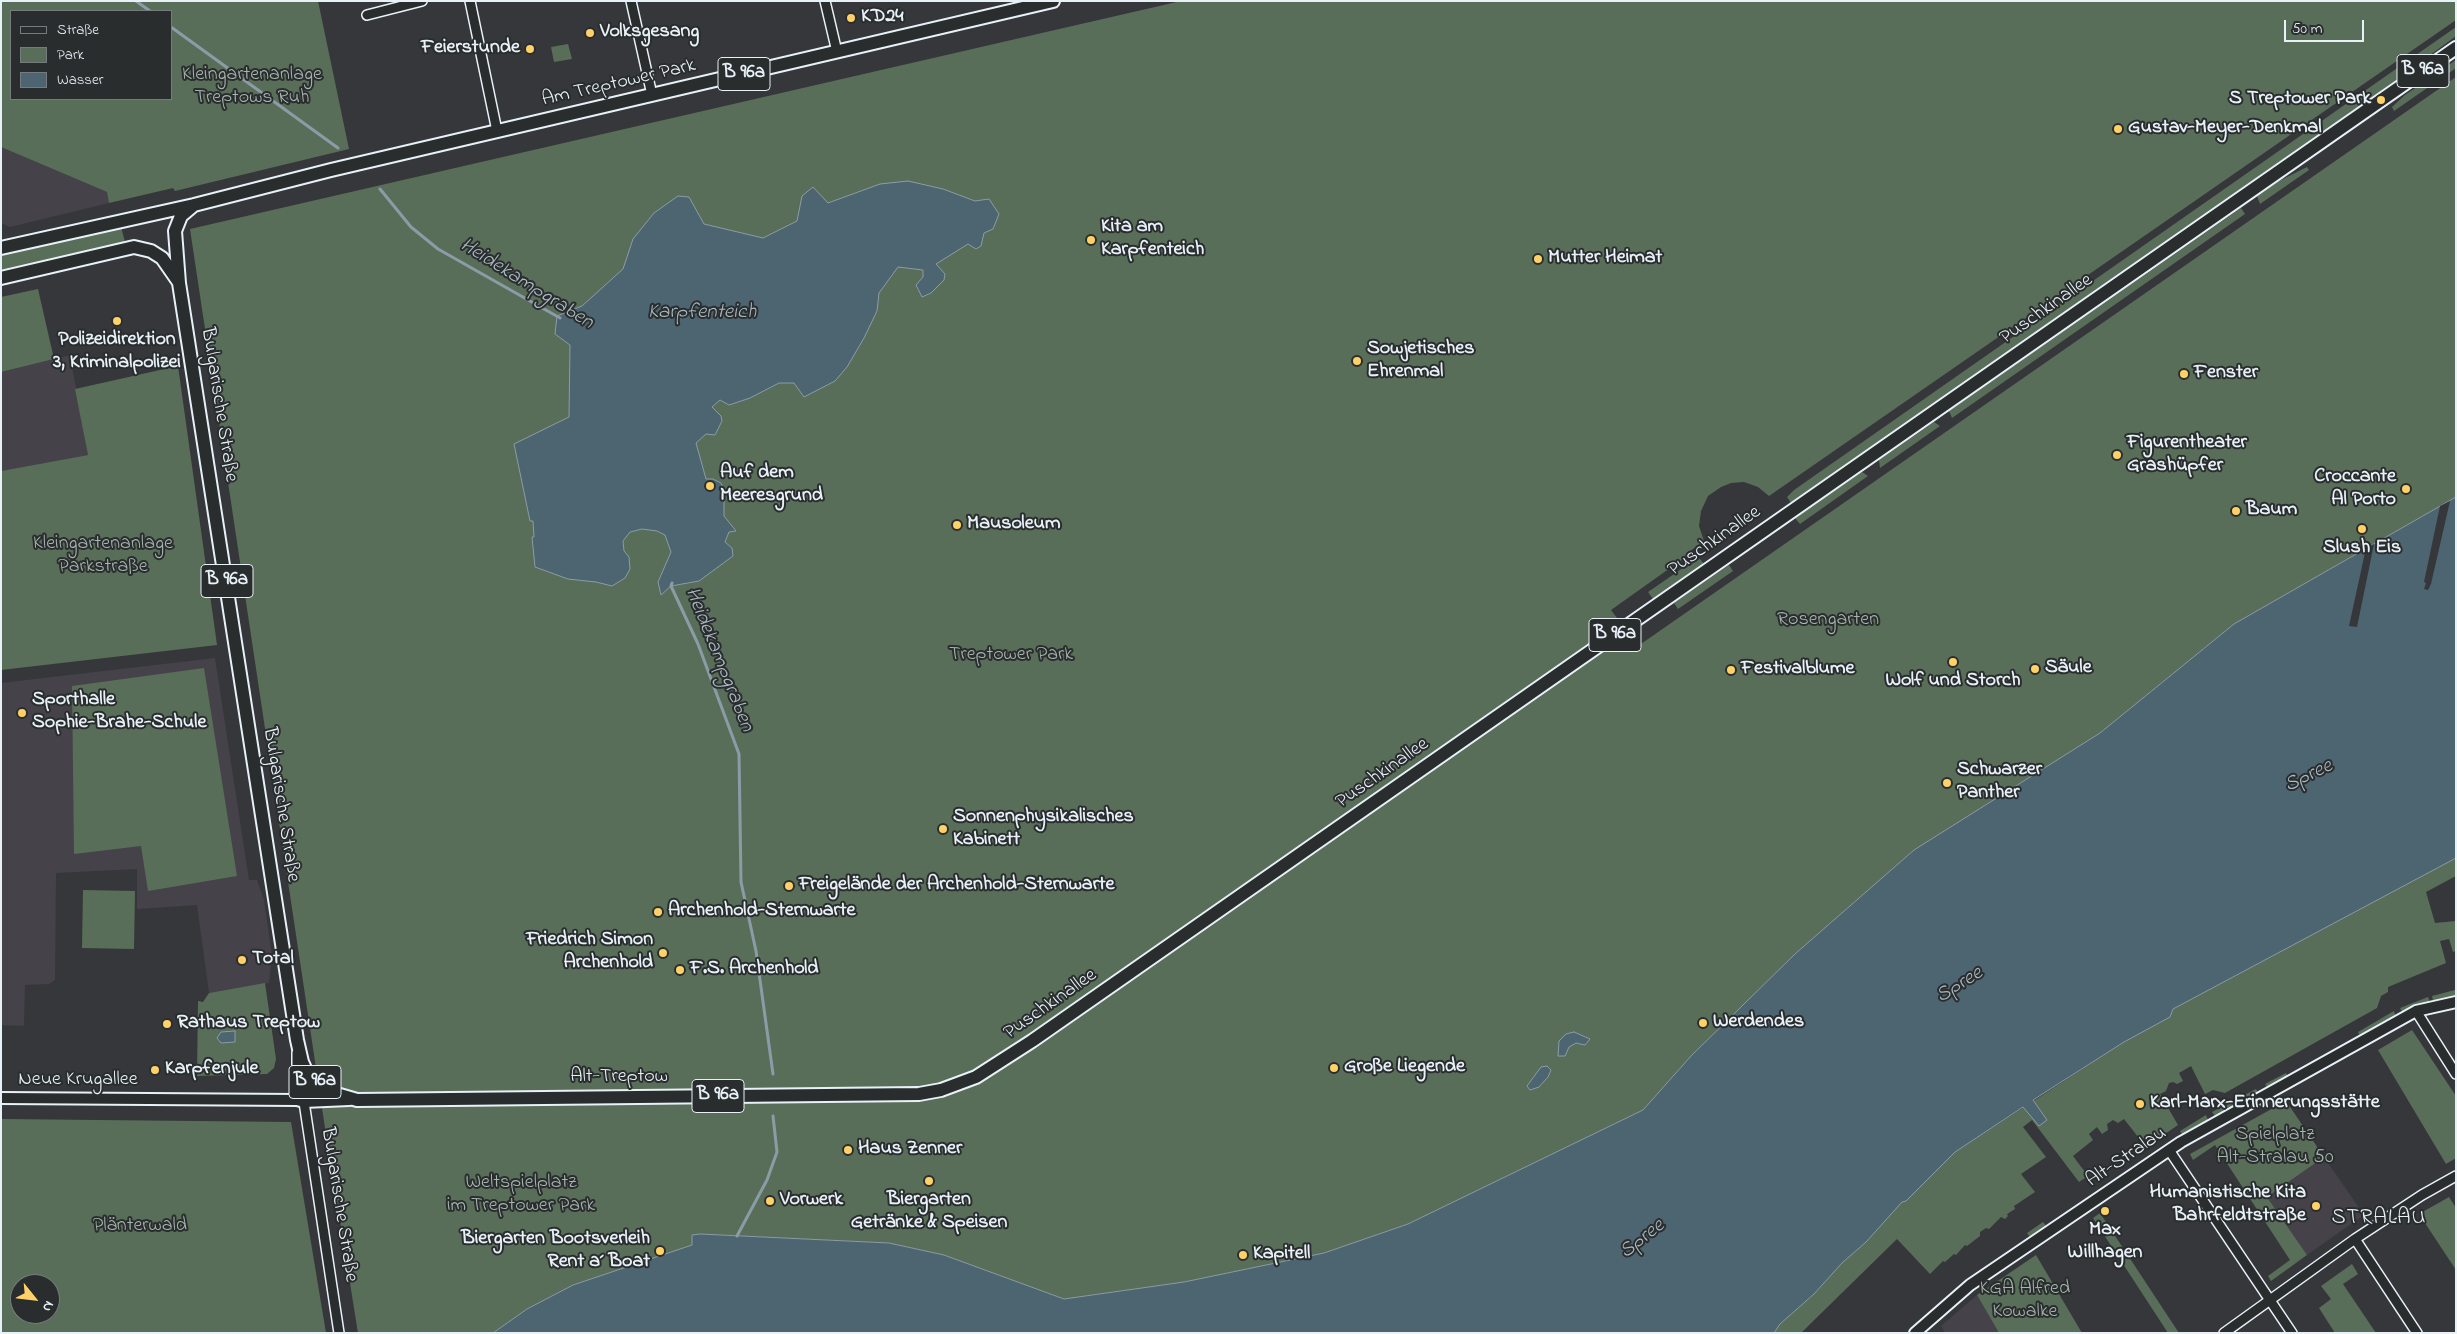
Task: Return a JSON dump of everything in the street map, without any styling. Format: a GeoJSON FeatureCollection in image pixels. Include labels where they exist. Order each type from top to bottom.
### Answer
{"type":"FeatureCollection","features":[{"type":"Feature","properties":{"kind":"main road","name":"Am Treptower Park"},"geometry":{"type":"LineString","coordinates":[[194,205],[331,170],[1054,1]]}},
{"type":"Feature","properties":{"kind":"main road","name":"Puschkinallee"},"geometry":{"type":"LineString","coordinates":[[995,1066],[2456,48]]}},
{"type":"Feature","properties":{"kind":"main road","name":"B 96a"},"geometry":{"type":"LineString","coordinates":[[1,248],[194,205]]}},
{"type":"Feature","properties":{"kind":"main road","name":"Bulgarische Straße"},"geometry":{"type":"LineString","coordinates":[[194,205],[181,216],[175,231],[179,283],[297,1040]]}},
{"type":"Feature","properties":{"kind":"main road","name":"Bulgarische Straße"},"geometry":{"type":"LineString","coordinates":[[1,278],[134,247],[151,251],[162,258],[174,272],[179,283]]}},
{"type":"Feature","properties":{"kind":"main road","name":"Alt-Treptow"},"geometry":{"type":"LineString","coordinates":[[297,1040],[302,1062],[312,1079],[333,1093],[357,1100],[918,1094],[960,1084],[995,1066]]}},
{"type":"Feature","properties":{"kind":"street"},"geometry":{"type":"LineString","coordinates":[[367,15],[422,1]]}},
{"type":"Feature","properties":{"kind":"street"},"geometry":{"type":"LineString","coordinates":[[470,1],[497,131]]}},
{"type":"Feature","properties":{"kind":"street"},"geometry":{"type":"LineString","coordinates":[[631,1],[652,95]]}},
{"type":"Feature","properties":{"kind":"street"},"geometry":{"type":"LineString","coordinates":[[825,1],[837,52]]}},
{"type":"Feature","properties":{"kind":"street","name":"Alt-Stralau"},"geometry":{"type":"LineString","coordinates":[[1915,1333],[1970,1286],[2170,1150],[2416,1011],[2456,1002]]}},
{"type":"Feature","properties":{"kind":"street"},"geometry":{"type":"LineString","coordinates":[[2416,1011],[2456,1074]]}},
{"type":"Feature","properties":{"kind":"street","name":"Bulgarische Straße"},"geometry":{"type":"LineString","coordinates":[[297,1040],[297,1080],[304,1102],[339,1333]]}},
{"type":"Feature","properties":{"kind":"street","name":"Neue Krugallee"},"geometry":{"type":"LineString","coordinates":[[1,1098],[297,1100],[304,1102]]}},
{"type":"Feature","properties":{"kind":"street","name":"Alt-Treptow"},"geometry":{"type":"LineString","coordinates":[[304,1102],[357,1100]]}},
{"type":"Feature","properties":{"kind":"street"},"geometry":{"type":"LineString","coordinates":[[2170,1150],[2292,1333]]}},
{"type":"Feature","properties":{"kind":"street"},"geometry":{"type":"LineString","coordinates":[[2224,1333],[2355,1239],[2422,1195],[2456,1176]]}},
{"type":"Feature","properties":{"kind":"street"},"geometry":{"type":"LineString","coordinates":[[2355,1239],[2417,1333]]}},
{"type":"Feature","properties":{"kind":"shaded area"},"geometry":{"type":"Polygon","coordinates":[[[1,147],[107,192],[109,203],[10,227],[1,223],[1,147]]]}},
{"type":"Feature","properties":{"kind":"shaded area"},"geometry":{"type":"Polygon","coordinates":[[[70,355],[88,455],[1,471],[1,372],[70,355]]]}},
{"type":"Feature","properties":{"kind":"shaded area"},"geometry":{"type":"Polygon","coordinates":[[[215,658],[249,880],[257,880],[264,900],[272,955],[269,983],[209,993],[197,905],[137,909],[137,869],[56,873],[55,980],[49,984],[25,985],[24,1026],[1,1025],[1,683],[215,658]]]}},
{"type":"Feature","properties":{"kind":"shaded area","name":"Humanistische Kita Bahrfeldtstraße"},"geometry":{"type":"Polygon","coordinates":[[[2324,1157],[2364,1215],[2307,1255],[2267,1197],[2324,1157]]]}},
{"type":"Feature","properties":{"kind":"shaded area"},"geometry":{"type":"Polygon","coordinates":[[[1977,1295],[1999,1333],[1945,1333],[1941,1326],[1977,1295]]]}},
{"type":"Feature","properties":{"kind":"green space","name":"Kleingartenanlage Treptows Ruh"},"geometry":{"type":"Polygon","coordinates":[[[1,1],[318,1],[349,149],[175,191],[173,188],[109,203],[107,192],[1,147],[1,1]]]}},
{"type":"Feature","properties":{"kind":"green space","name":"Treptower Park"},"geometry":{"type":"Polygon","coordinates":[[[1181,1],[2456,1],[2456,20],[1769,496],[1758,487],[1744,482],[1731,483],[1708,496],[1701,511],[1699,526],[1704,541],[1686,554],[1687,556],[1611,610],[1638,646],[2456,77],[2456,497],[2234,624],[2100,733],[1914,850],[1795,954],[1691,1056],[1643,1110],[1408,1224],[1324,1253],[1184,1282],[1064,1299],[944,1255],[889,1243],[700,1234],[693,1245],[573,1285],[527,1309],[493,1333],[358,1333],[325,1128],[190,229],[1181,1]]]}},
{"type":"Feature","properties":{"kind":"green space"},"geometry":{"type":"Polygon","coordinates":[[[2456,27],[2456,36],[2376,95],[1791,503],[1787,497],[1794,490],[2456,27]]]}},
{"type":"Feature","properties":{"kind":"green space"},"geometry":{"type":"Polygon","coordinates":[[[568,44],[572,59],[554,62],[551,47],[568,44]]]}},
{"type":"Feature","properties":{"kind":"green space"},"geometry":{"type":"Polygon","coordinates":[[[2456,60],[2456,68],[2394,111],[2392,107],[2405,95],[2456,60]]]}},
{"type":"Feature","properties":{"kind":"green space"},"geometry":{"type":"Polygon","coordinates":[[[2307,167],[2309,170],[2260,204],[2257,196],[2279,181],[2307,167]]]}},
{"type":"Feature","properties":{"kind":"green space"},"geometry":{"type":"Polygon","coordinates":[[[2241,208],[2245,214],[1952,418],[1949,411],[2241,208]]]}},
{"type":"Feature","properties":{"kind":"green space"},"geometry":{"type":"Polygon","coordinates":[[[121,227],[125,242],[1,271],[1,254],[121,227]]]}},
{"type":"Feature","properties":{"kind":"green space"},"geometry":{"type":"Polygon","coordinates":[[[38,289],[54,359],[1,372],[1,297],[38,289]]]}},
{"type":"Feature","properties":{"kind":"green space","name":"Kleingartenanlage Parkstraße"},"geometry":{"type":"Polygon","coordinates":[[[178,366],[217,645],[1,670],[1,471],[88,455],[75,389],[178,366]]]}},
{"type":"Feature","properties":{"kind":"green space"},"geometry":{"type":"Polygon","coordinates":[[[1934,422],[1940,426],[1880,468],[1879,460],[1934,422]]]}},
{"type":"Feature","properties":{"kind":"green space"},"geometry":{"type":"Polygon","coordinates":[[[1862,472],[1868,476],[1800,524],[1795,518],[1862,472]]]}},
{"type":"Feature","properties":{"kind":"green space"},"geometry":{"type":"Polygon","coordinates":[[[1700,559],[1704,564],[1653,599],[1648,592],[1693,561],[1700,559]]]}},
{"type":"Feature","properties":{"kind":"green space"},"geometry":{"type":"Polygon","coordinates":[[[1729,565],[1733,571],[1678,609],[1674,603],[1729,565]]]}},
{"type":"Feature","properties":{"kind":"green space"},"geometry":{"type":"Polygon","coordinates":[[[204,668],[237,876],[148,891],[141,846],[74,854],[72,686],[204,668]]]}},
{"type":"Feature","properties":{"kind":"green space"},"geometry":{"type":"Polygon","coordinates":[[[2456,858],[2456,876],[2426,892],[2435,923],[2456,921],[2456,951],[2453,952],[2449,939],[2440,941],[2446,963],[2388,987],[2388,992],[2381,996],[2377,1008],[2225,1093],[2213,1090],[2205,1094],[2191,1066],[2179,1073],[2183,1081],[2177,1084],[2169,1083],[2166,1091],[2160,1094],[2178,1125],[2146,1147],[2124,1119],[2118,1123],[2113,1120],[2107,1124],[2108,1130],[2102,1134],[2097,1127],[2089,1134],[2093,1140],[2073,1156],[2088,1176],[2079,1182],[2032,1120],[2023,1127],[2046,1157],[2021,1174],[2035,1192],[2014,1206],[2015,1209],[2007,1214],[2008,1216],[2005,1219],[2001,1217],[1989,1229],[1986,1228],[1980,1232],[1980,1236],[1967,1246],[1965,1245],[1956,1255],[1954,1254],[1945,1262],[1943,1261],[1930,1274],[1897,1239],[1801,1333],[1774,1333],[1780,1324],[1814,1294],[1842,1263],[1866,1242],[1902,1201],[1906,1201],[1955,1152],[2124,1042],[2169,1017],[2173,1009],[2456,858]]]}},
{"type":"Feature","properties":{"kind":"green space"},"geometry":{"type":"Polygon","coordinates":[[[83,890],[135,891],[134,949],[82,948],[83,890]]]}},
{"type":"Feature","properties":{"kind":"green space"},"geometry":{"type":"Polygon","coordinates":[[[265,983],[276,1059],[274,1068],[267,1074],[197,1076],[198,1001],[203,1002],[209,993],[265,983]]]}},
{"type":"Feature","properties":{"kind":"green space"},"geometry":{"type":"Polygon","coordinates":[[[2455,990],[2455,996],[2433,1001],[2432,996],[2455,990]]]}},
{"type":"Feature","properties":{"kind":"green space"},"geometry":{"type":"Polygon","coordinates":[[[2428,997],[2430,1002],[2402,1012],[2400,1008],[2428,997]]]}},
{"type":"Feature","properties":{"kind":"green space"},"geometry":{"type":"Polygon","coordinates":[[[2394,1011],[2395,1015],[2360,1036],[2358,1032],[2394,1011]]]}},
{"type":"Feature","properties":{"kind":"green space"},"geometry":{"type":"Polygon","coordinates":[[[2412,1030],[2456,1096],[2456,1158],[2446,1164],[2378,1050],[2412,1030]]]}},
{"type":"Feature","properties":{"kind":"green space"},"geometry":{"type":"Polygon","coordinates":[[[2286,1073],[2288,1077],[2268,1088],[2265,1084],[2286,1073]]]}},
{"type":"Feature","properties":{"kind":"green space"},"geometry":{"type":"Polygon","coordinates":[[[2256,1089],[2258,1093],[2215,1116],[2212,1112],[2256,1089]]]}},
{"type":"Feature","properties":{"kind":"green space","name":"Spielplatz Alt-Stralau 50"},"geometry":{"type":"Polygon","coordinates":[[[2286,1101],[2324,1157],[2267,1197],[2307,1255],[2271,1281],[2268,1276],[2290,1260],[2215,1145],[2193,1160],[2190,1154],[2286,1101]]]}},
{"type":"Feature","properties":{"kind":"green space"},"geometry":{"type":"Polygon","coordinates":[[[2206,1115],[2208,1120],[2182,1134],[2180,1131],[2206,1115]]]}},
{"type":"Feature","properties":{"kind":"green space","name":"Plänterwald"},"geometry":{"type":"Polygon","coordinates":[[[1,1119],[291,1122],[326,1333],[1,1333],[1,1119]]]}},
{"type":"Feature","properties":{"kind":"green space"},"geometry":{"type":"Polygon","coordinates":[[[2449,1197],[2456,1208],[2456,1270],[2419,1214],[2449,1197]]]}},
{"type":"Feature","properties":{"kind":"green space"},"geometry":{"type":"Polygon","coordinates":[[[2100,1213],[2179,1333],[2168,1333],[2093,1218],[2100,1213]]]}},
{"type":"Feature","properties":{"kind":"green space"},"geometry":{"type":"Polygon","coordinates":[[[2043,1222],[2046,1226],[2030,1237],[2027,1233],[2043,1222]]]}},
{"type":"Feature","properties":{"kind":"green space","name":"KGA Alfred Kowalke"},"geometry":{"type":"Polygon","coordinates":[[[2036,1255],[2082,1333],[1999,1333],[1977,1295],[2036,1255]]]}},
{"type":"Feature","properties":{"kind":"green space"},"geometry":{"type":"Polygon","coordinates":[[[2352,1264],[2358,1274],[2343,1284],[2376,1333],[2335,1333],[2319,1308],[2331,1299],[2321,1286],[2352,1264]]]}},
{"type":"Feature","properties":{"kind":"water","name":"Karpfenteich"},"geometry":{"type":"Polygon","coordinates":[[[908,181],[943,189],[975,201],[989,199],[999,214],[993,229],[984,233],[981,246],[976,249],[968,244],[936,264],[945,274],[944,280],[931,293],[922,297],[916,285],[923,277],[923,270],[898,267],[879,293],[877,311],[864,338],[847,367],[835,381],[804,397],[794,383],[779,383],[750,398],[729,405],[720,400],[712,407],[721,416],[722,421],[715,435],[706,434],[696,443],[706,479],[713,479],[721,483],[724,491],[724,516],[736,531],[729,532],[725,542],[732,548],[733,556],[699,581],[671,586],[661,595],[658,582],[671,552],[665,535],[657,531],[642,529],[630,532],[623,541],[624,551],[629,557],[630,569],[625,578],[612,586],[568,579],[535,567],[532,537],[534,537],[533,521],[530,521],[514,444],[569,417],[570,345],[555,334],[557,316],[582,306],[623,269],[633,239],[654,213],[678,196],[689,197],[704,224],[763,238],[797,221],[802,196],[813,187],[828,203],[880,184],[908,181]]]}},
{"type":"Feature","properties":{"kind":"water","name":"Spree"},"geometry":{"type":"Polygon","coordinates":[[[2456,497],[2456,858],[2173,1009],[2170,1017],[2124,1042],[2033,1100],[2047,1120],[2039,1126],[2023,1107],[1955,1152],[1906,1201],[1902,1202],[1866,1242],[1842,1263],[1814,1294],[1780,1324],[1774,1333],[493,1333],[527,1309],[573,1285],[692,1245],[692,1235],[700,1234],[889,1243],[944,1255],[1064,1299],[1184,1282],[1324,1253],[1408,1224],[1643,1110],[1691,1056],[1795,954],[1914,850],[2100,733],[2234,624],[2456,497]]]}},
{"type":"Feature","properties":{"kind":"water"},"geometry":{"type":"Polygon","coordinates":[[[235,1031],[235,1042],[221,1043],[217,1038],[221,1032],[235,1031]]]}},
{"type":"Feature","properties":{"kind":"water"},"geometry":{"type":"Polygon","coordinates":[[[1574,1032],[1590,1039],[1585,1045],[1576,1043],[1569,1047],[1565,1056],[1558,1056],[1559,1041],[1566,1034],[1574,1032]]]}},
{"type":"Feature","properties":{"kind":"water"},"geometry":{"type":"Polygon","coordinates":[[[1547,1066],[1551,1070],[1548,1077],[1539,1087],[1530,1090],[1527,1086],[1541,1067],[1547,1066]]]}},
{"type":"Feature","properties":{"kind":"pier"},"geometry":{"type":"Polygon","coordinates":[[[2450,501],[2431,584],[2428,590],[2424,589],[2440,506],[2450,501]]]}},
{"type":"Feature","properties":{"kind":"pier"},"geometry":{"type":"Polygon","coordinates":[[[2374,544],[2357,627],[2349,626],[2366,548],[2374,544]]]}},
{"type":"Feature","properties":{"kind":"waterway","name":"Heidekampgraben"},"geometry":{"type":"LineString","coordinates":[[136,1],[149,10]]}},
{"type":"Feature","properties":{"kind":"waterway","name":"Heidekampgraben"},"geometry":{"type":"LineString","coordinates":[[172,28],[338,148]]}},
{"type":"Feature","properties":{"kind":"waterway","name":"Heidekampgraben"},"geometry":{"type":"LineString","coordinates":[[380,189],[411,227],[438,249],[560,318]]}},
{"type":"Feature","properties":{"kind":"waterway","name":"Heidekampgraben"},"geometry":{"type":"LineString","coordinates":[[672,583],[671,586],[698,644],[739,754],[741,882],[756,951],[773,1074]]}},
{"type":"Feature","properties":{"kind":"waterway","name":"Heidekampgraben"},"geometry":{"type":"LineString","coordinates":[[737,1236],[767,1180],[777,1152],[773,1116]]}},
{"type":"Feature","properties":{"kind":"place","name":"KD24"},"geometry":{"type":"Point","coordinates":[851,18]}},
{"type":"Feature","properties":{"kind":"place","name":"Volksgesang"},"geometry":{"type":"Point","coordinates":[590,33]}},
{"type":"Feature","properties":{"kind":"place","name":"Feierstunde"},"geometry":{"type":"Point","coordinates":[530,49]}},
{"type":"Feature","properties":{"kind":"place","name":"S Treptower Park"},"geometry":{"type":"Point","coordinates":[2381,100]}},
{"type":"Feature","properties":{"kind":"place","name":"Gustav-Meyer-Denkmal"},"geometry":{"type":"Point","coordinates":[2118,129]}},
{"type":"Feature","properties":{"kind":"place","name":"Kita am Karpfenteich"},"geometry":{"type":"Point","coordinates":[1091,240]}},
{"type":"Feature","properties":{"kind":"place","name":"Mutter Heimat"},"geometry":{"type":"Point","coordinates":[1538,259]}},
{"type":"Feature","properties":{"kind":"place","name":"Polizeidirektion 3, Kriminalpolizei"},"geometry":{"type":"Point","coordinates":[117,321]}},
{"type":"Feature","properties":{"kind":"place","name":"Sowjetisches Ehrenmal"},"geometry":{"type":"Point","coordinates":[1357,361]}},
{"type":"Feature","properties":{"kind":"place","name":"Fenster"},"geometry":{"type":"Point","coordinates":[2184,374]}},
{"type":"Feature","properties":{"kind":"place","name":"Figurentheater Grashüpfer"},"geometry":{"type":"Point","coordinates":[2117,455]}},
{"type":"Feature","properties":{"kind":"place","name":"Auf dem Meeresgrund"},"geometry":{"type":"Point","coordinates":[710,486]}},
{"type":"Feature","properties":{"kind":"place","name":"Croccante Al Porto"},"geometry":{"type":"Point","coordinates":[2406,489]}},
{"type":"Feature","properties":{"kind":"place","name":"Baum"},"geometry":{"type":"Point","coordinates":[2236,511]}},
{"type":"Feature","properties":{"kind":"place","name":"Mausoleum"},"geometry":{"type":"Point","coordinates":[957,525]}},
{"type":"Feature","properties":{"kind":"place","name":"Slush Eis"},"geometry":{"type":"Point","coordinates":[2362,529]}},
{"type":"Feature","properties":{"kind":"place","name":"Wolf und Storch"},"geometry":{"type":"Point","coordinates":[1953,662]}},
{"type":"Feature","properties":{"kind":"place","name":"Säule"},"geometry":{"type":"Point","coordinates":[2035,669]}},
{"type":"Feature","properties":{"kind":"place","name":"Festivalblume"},"geometry":{"type":"Point","coordinates":[1731,670]}},
{"type":"Feature","properties":{"kind":"place","name":"Sporthalle Sophie-Brahe-Schule"},"geometry":{"type":"Point","coordinates":[22,713]}},
{"type":"Feature","properties":{"kind":"place","name":"Schwarzer Panther"},"geometry":{"type":"Point","coordinates":[1947,783]}},
{"type":"Feature","properties":{"kind":"place","name":"Sonnenphysikalisches Kabinett"},"geometry":{"type":"Point","coordinates":[943,829]}},
{"type":"Feature","properties":{"kind":"place","name":"Freigelände der Archenhold-Sternwarte"},"geometry":{"type":"Point","coordinates":[789,886]}},
{"type":"Feature","properties":{"kind":"place","name":"Archenhold-Sternwarte"},"geometry":{"type":"Point","coordinates":[658,912]}},
{"type":"Feature","properties":{"kind":"place","name":"Friedrich Simon Archenhold"},"geometry":{"type":"Point","coordinates":[663,953]}},
{"type":"Feature","properties":{"kind":"place","name":"Total"},"geometry":{"type":"Point","coordinates":[242,960]}},
{"type":"Feature","properties":{"kind":"place","name":"F.S. Archenhold"},"geometry":{"type":"Point","coordinates":[680,970]}},
{"type":"Feature","properties":{"kind":"place","name":"Werdendes"},"geometry":{"type":"Point","coordinates":[1703,1023]}},
{"type":"Feature","properties":{"kind":"place","name":"Rathaus Treptow"},"geometry":{"type":"Point","coordinates":[167,1024]}},
{"type":"Feature","properties":{"kind":"place","name":"Große Liegende"},"geometry":{"type":"Point","coordinates":[1334,1068]}},
{"type":"Feature","properties":{"kind":"place","name":"Karpfenjule"},"geometry":{"type":"Point","coordinates":[155,1070]}},
{"type":"Feature","properties":{"kind":"place","name":"Karl-Marx-Erinnerungsstätte"},"geometry":{"type":"Point","coordinates":[2140,1104]}},
{"type":"Feature","properties":{"kind":"place","name":"Haus Zenner"},"geometry":{"type":"Point","coordinates":[848,1150]}},
{"type":"Feature","properties":{"kind":"place","name":"Biergarten Getränke & Speisen"},"geometry":{"type":"Point","coordinates":[929,1181]}},
{"type":"Feature","properties":{"kind":"place","name":"Vorwerk"},"geometry":{"type":"Point","coordinates":[770,1201]}},
{"type":"Feature","properties":{"kind":"place","name":"Humanistische Kita Bahrfeldtstraße"},"geometry":{"type":"Point","coordinates":[2316,1206]}},
{"type":"Feature","properties":{"kind":"place","name":"Max Willhagen"},"geometry":{"type":"Point","coordinates":[2105,1211]}},
{"type":"Feature","properties":{"kind":"place","name":"Biergarten Bootsverleih Rent a´ Boat"},"geometry":{"type":"Point","coordinates":[660,1251]}},
{"type":"Feature","properties":{"kind":"place","name":"Kapitell"},"geometry":{"type":"Point","coordinates":[1243,1255]}},
{"type":"Feature","properties":{"kind":"district","name":"STRALAU"},"geometry":{"type":"Point","coordinates":[2379,1219]}},
{"type":"Feature","properties":{"kind":"park label","name":"Rosengarten"},"geometry":{"type":"Point","coordinates":[1828,621]}},
{"type":"Feature","properties":{"kind":"park label","name":"Weltspielplatz im Treptower Park"},"geometry":{"type":"Point","coordinates":[521,1196]}}]}
